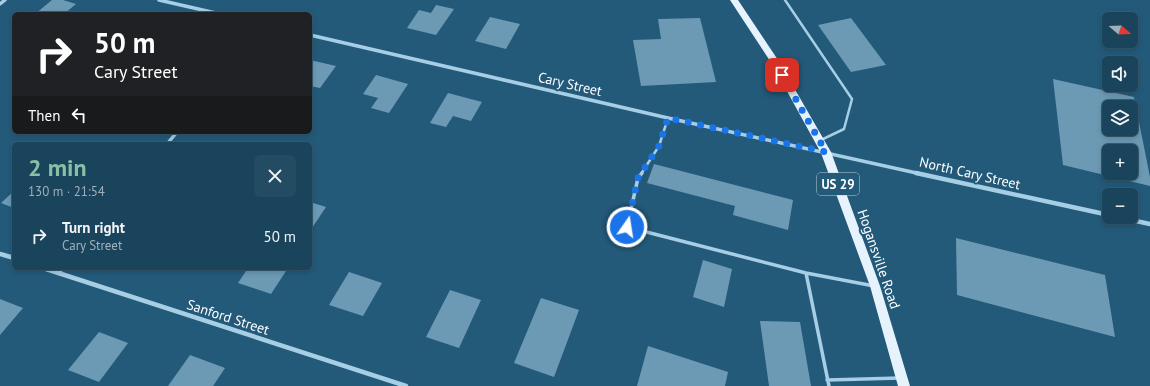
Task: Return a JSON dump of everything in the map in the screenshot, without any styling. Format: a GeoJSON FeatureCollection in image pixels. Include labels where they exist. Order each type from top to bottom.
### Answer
{"type":"FeatureCollection","features":[{"type":"Feature","properties":{"kind":"main road","name":"Hogansville Road"},"geometry":{"type":"LineString","coordinates":[[734,0],[775,62],[826,152],[875,286],[903,382]]}},
{"type":"Feature","properties":{"kind":"street"},"geometry":{"type":"LineString","coordinates":[[0,4],[5,0]]}},
{"type":"Feature","properties":{"kind":"street"},"geometry":{"type":"LineString","coordinates":[[159,0],[211,12]]}},
{"type":"Feature","properties":{"kind":"street","name":"Cary Street"},"geometry":{"type":"LineString","coordinates":[[312,35],[668,118],[826,152]]}},
{"type":"Feature","properties":{"kind":"street"},"geometry":{"type":"LineString","coordinates":[[169,142],[175,134]]}},
{"type":"Feature","properties":{"kind":"street","name":"North Cary Street"},"geometry":{"type":"LineString","coordinates":[[826,152],[1102,213]]}},
{"type":"Feature","properties":{"kind":"street"},"geometry":{"type":"LineString","coordinates":[[1138,221],[1150,224]]}},
{"type":"Feature","properties":{"kind":"street"},"geometry":{"type":"LineString","coordinates":[[0,254],[12,257]]}},
{"type":"Feature","properties":{"kind":"street","name":"Sanford Street"},"geometry":{"type":"LineString","coordinates":[[50,270],[406,386]]}},
{"type":"Feature","properties":{"kind":"lane"},"geometry":{"type":"LineString","coordinates":[[785,0],[852,99],[844,128],[819,141]]}},
{"type":"Feature","properties":{"kind":"lane"},"geometry":{"type":"LineString","coordinates":[[668,118],[659,146],[638,178],[627,227],[806,273],[875,286]]}},
{"type":"Feature","properties":{"kind":"lane"},"geometry":{"type":"LineString","coordinates":[[806,273],[829,386]]}},
{"type":"Feature","properties":{"kind":"lane"},"geometry":{"type":"LineString","coordinates":[[828,380],[903,382]]}},
{"type":"Feature","properties":{"kind":"building"},"geometry":{"type":"Polygon","coordinates":[[[52,0],[63,0],[76,4],[66,12],[37,12],[52,0]]]}},
{"type":"Feature","properties":{"kind":"building"},"geometry":{"type":"Polygon","coordinates":[[[436,5],[454,9],[436,35],[407,28],[419,10],[431,13],[436,5]]]}},
{"type":"Feature","properties":{"kind":"building"},"geometry":{"type":"Polygon","coordinates":[[[490,17],[520,24],[506,49],[475,41],[490,17]]]}},
{"type":"Feature","properties":{"kind":"building"},"geometry":{"type":"Polygon","coordinates":[[[700,18],[716,82],[641,86],[633,40],[661,39],[658,19],[700,18]]]}},
{"type":"Feature","properties":{"kind":"building"},"geometry":{"type":"Polygon","coordinates":[[[851,18],[886,65],[851,72],[818,25],[851,18]]]}},
{"type":"Feature","properties":{"kind":"building"},"geometry":{"type":"Polygon","coordinates":[[[312,60],[336,66],[320,88],[312,86],[312,60]]]}},
{"type":"Feature","properties":{"kind":"building"},"geometry":{"type":"Polygon","coordinates":[[[376,75],[408,84],[389,113],[371,108],[378,98],[363,94],[376,75]]]}},
{"type":"Feature","properties":{"kind":"building"},"geometry":{"type":"Polygon","coordinates":[[[1053,79],[1102,90],[1102,92],[1112,92],[1134,97],[1135,100],[1102,100],[1102,136],[1138,136],[1138,117],[1150,177],[1150,186],[1125,180],[1138,180],[1138,144],[1102,144],[1102,174],[1063,165],[1053,79]]]}},
{"type":"Feature","properties":{"kind":"building"},"geometry":{"type":"Polygon","coordinates":[[[448,93],[482,102],[471,121],[453,116],[446,127],[430,123],[448,93]]]}},
{"type":"Feature","properties":{"kind":"building"},"geometry":{"type":"Polygon","coordinates":[[[654,164],[793,200],[788,230],[733,215],[735,206],[647,183],[654,164]]]}},
{"type":"Feature","properties":{"kind":"building"},"geometry":{"type":"Polygon","coordinates":[[[12,193],[12,207],[1,203],[12,193]]]}},
{"type":"Feature","properties":{"kind":"building"},"geometry":{"type":"Polygon","coordinates":[[[312,203],[326,207],[312,228],[312,203]]]}},
{"type":"Feature","properties":{"kind":"building"},"geometry":{"type":"Polygon","coordinates":[[[956,238],[1105,275],[1115,337],[957,295],[956,238]]]}},
{"type":"Feature","properties":{"kind":"building"},"geometry":{"type":"Polygon","coordinates":[[[703,260],[732,269],[724,307],[693,297],[703,260]]]}},
{"type":"Feature","properties":{"kind":"building"},"geometry":{"type":"Polygon","coordinates":[[[247,270],[287,270],[271,294],[238,283],[247,270]]]}},
{"type":"Feature","properties":{"kind":"building"},"geometry":{"type":"Polygon","coordinates":[[[349,272],[382,283],[363,316],[329,305],[349,272]]]}},
{"type":"Feature","properties":{"kind":"building"},"geometry":{"type":"Polygon","coordinates":[[[450,290],[481,300],[459,348],[426,337],[450,290]]]}},
{"type":"Feature","properties":{"kind":"building"},"geometry":{"type":"Polygon","coordinates":[[[541,298],[579,310],[554,377],[514,363],[541,298]]]}},
{"type":"Feature","properties":{"kind":"building"},"geometry":{"type":"Polygon","coordinates":[[[0,299],[23,308],[0,335],[0,299]]]}},
{"type":"Feature","properties":{"kind":"building"},"geometry":{"type":"Polygon","coordinates":[[[760,321],[800,322],[811,386],[769,386],[760,321]]]}},
{"type":"Feature","properties":{"kind":"building"},"geometry":{"type":"Polygon","coordinates":[[[99,332],[128,343],[99,382],[68,370],[99,332]]]}},
{"type":"Feature","properties":{"kind":"building"},"geometry":{"type":"Polygon","coordinates":[[[648,346],[728,372],[725,386],[637,386],[648,346]]]}},
{"type":"Feature","properties":{"kind":"building"},"geometry":{"type":"Polygon","coordinates":[[[190,355],[225,368],[213,386],[168,386],[190,355]]]}},
{"type":"Feature","properties":{"kind":"route"},"geometry":{"type":"LineString","coordinates":[[627,227],[638,178],[659,146],[668,118],[826,152],[782,75]]}}]}
